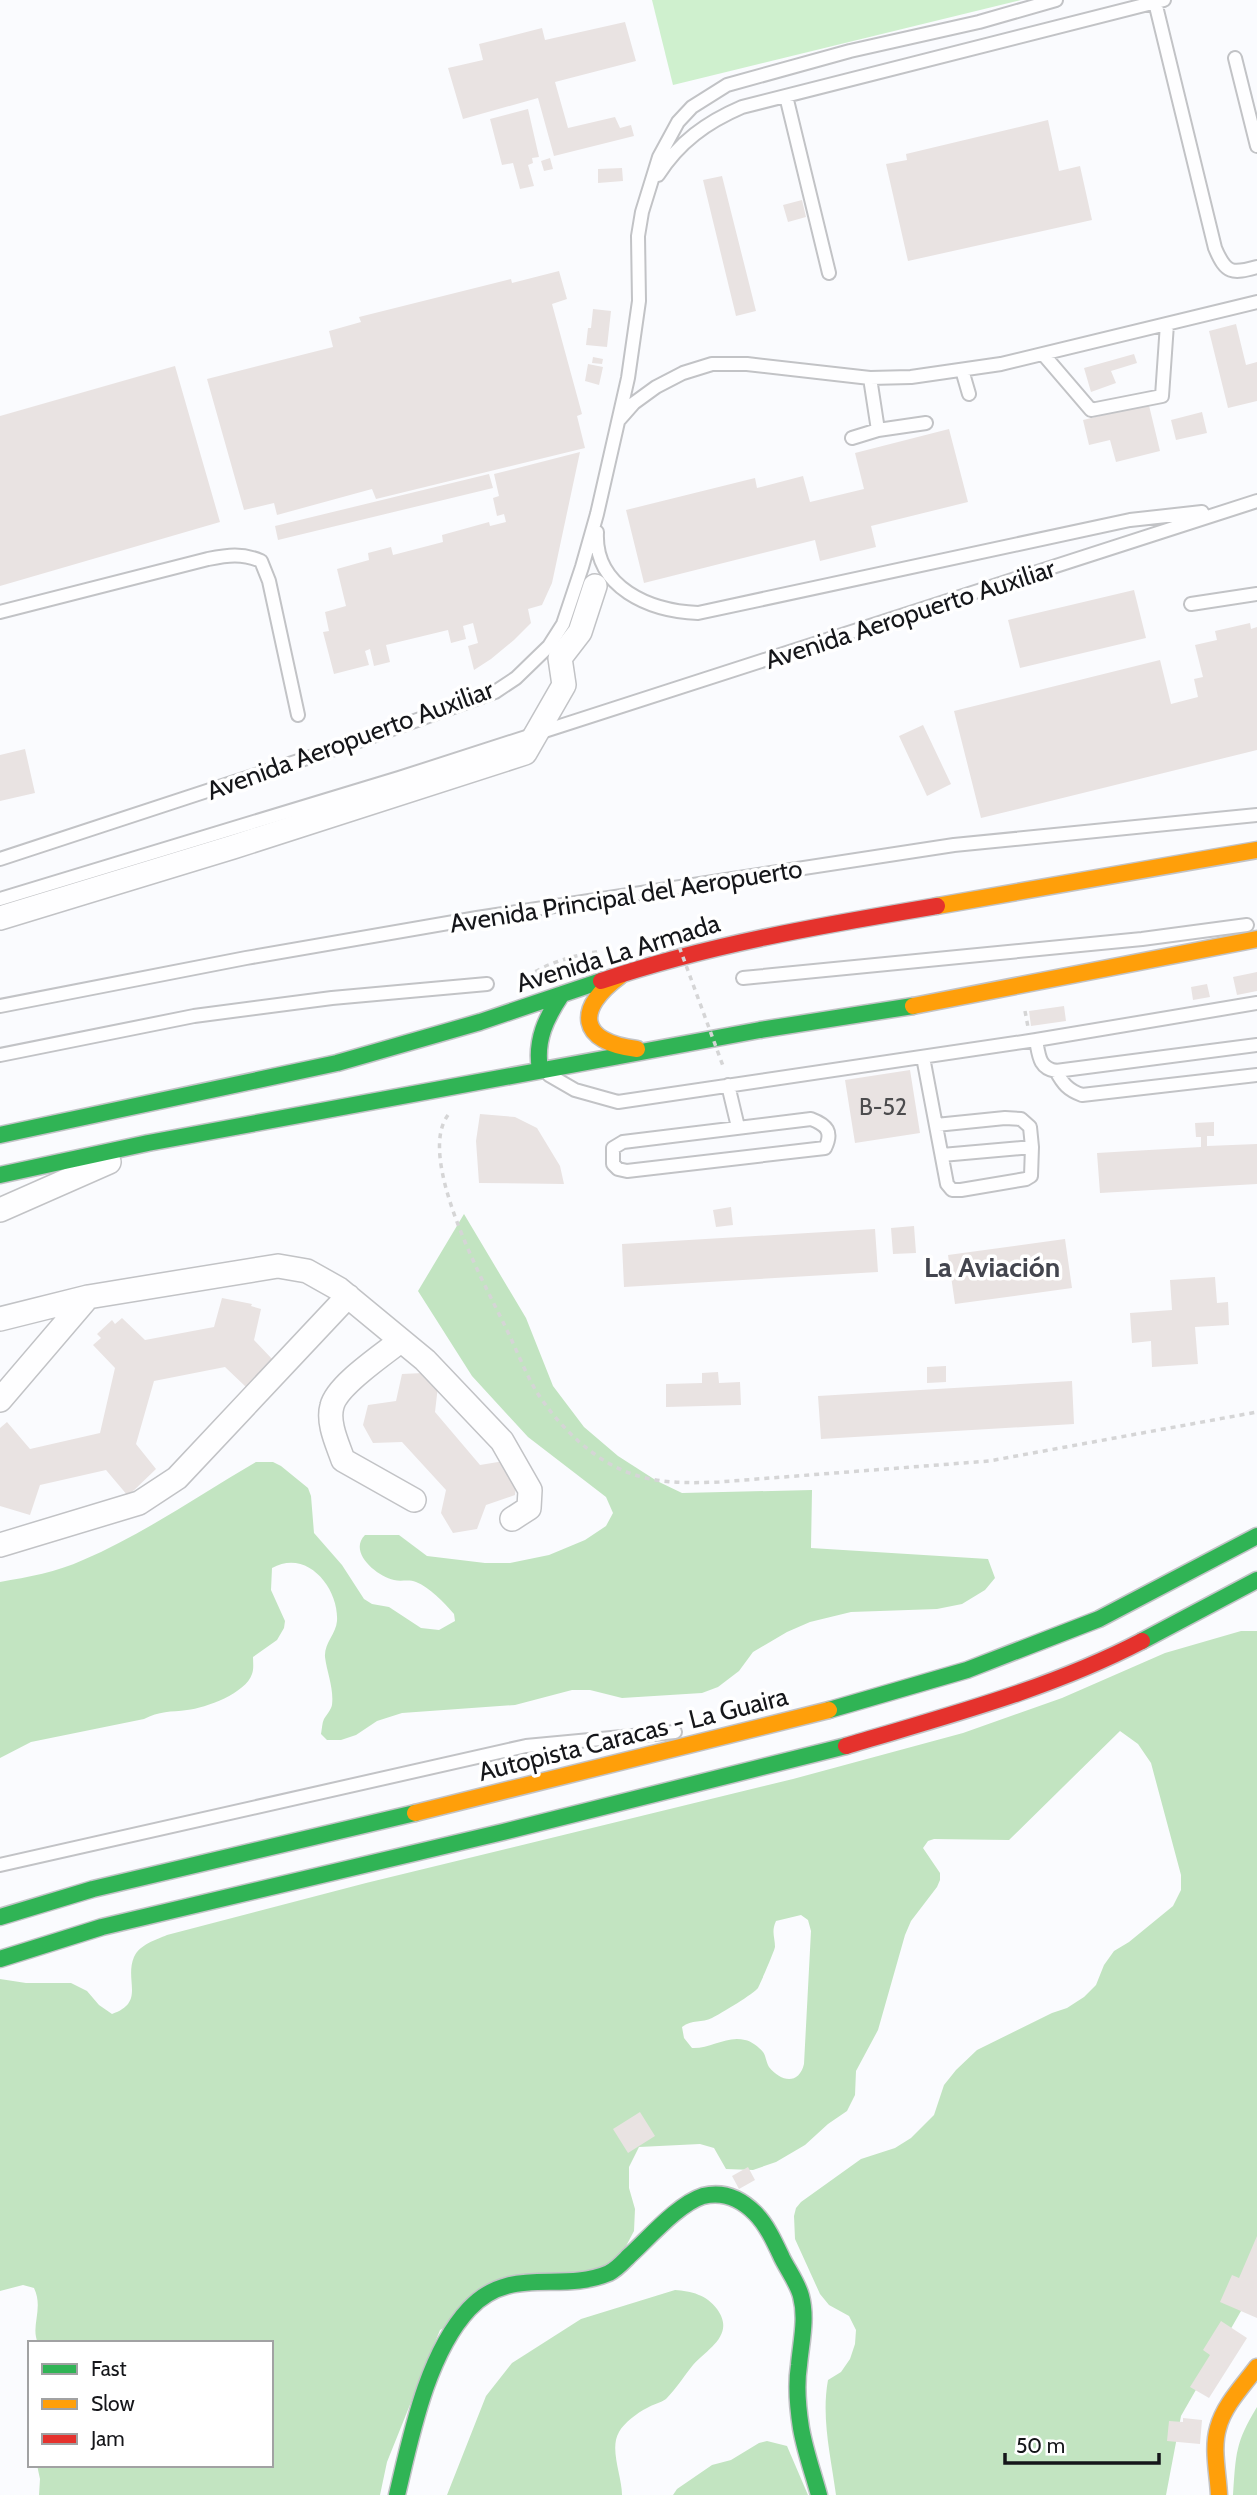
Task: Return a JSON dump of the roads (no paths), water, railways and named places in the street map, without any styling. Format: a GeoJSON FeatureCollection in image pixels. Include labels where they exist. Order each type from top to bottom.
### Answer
{"type":"FeatureCollection","features":[{"type":"Feature","properties":{"kind":"main road","name":"Avenida La Armada"},"geometry":{"type":"LineString","coordinates":[[0,1135],[337,1063],[406,1044],[621,974],[728,945],[796,930],[1257,850]]}},
{"type":"Feature","properties":{"kind":"main road"},"geometry":{"type":"LineString","coordinates":[[0,1175],[148,1143],[540,1069],[949,1000],[1257,939]]}},
{"type":"Feature","properties":{"kind":"main road"},"geometry":{"type":"LineString","coordinates":[[621,974],[596,996],[590,1006],[592,1028],[598,1037],[608,1044],[648,1050]]}},
{"type":"Feature","properties":{"kind":"main road"},"geometry":{"type":"LineString","coordinates":[[540,1069],[536,1055],[538,1040],[549,1014],[562,994]]}},
{"type":"Feature","properties":{"kind":"main road","name":"Autopista Caracas - La Guaira"},"geometry":{"type":"LineString","coordinates":[[0,1917],[93,1889],[494,1795],[786,1721],[967,1670],[1057,1636],[1141,1599],[1257,1536]]}},
{"type":"Feature","properties":{"kind":"main road"},"geometry":{"type":"LineString","coordinates":[[0,1959],[102,1927],[503,1832],[841,1747],[930,1721],[1015,1694],[1115,1655],[1257,1580]]}},
{"type":"Feature","properties":{"kind":"main road"},"geometry":{"type":"LineString","coordinates":[[397,2495],[429,2383],[445,2347],[466,2312],[488,2293],[516,2282],[532,2280],[550,2283],[604,2276],[613,2271],[683,2207],[699,2197],[719,2193],[738,2199],[756,2214],[771,2236],[800,2296],[804,2330],[799,2368],[800,2428],[819,2495]]}},
{"type":"Feature","properties":{"kind":"main road"},"geometry":{"type":"LineString","coordinates":[[1219,2495],[1216,2437],[1219,2423],[1225,2410],[1257,2367]]}},
{"type":"Feature","properties":{"kind":"street"},"geometry":{"type":"LineString","coordinates":[[0,918],[233,848],[525,753],[564,685],[560,658],[580,632],[595,586]]}},
{"type":"Feature","properties":{"kind":"street"},"geometry":{"type":"LineString","coordinates":[[0,1210],[148,1143]]}},
{"type":"Feature","properties":{"kind":"street"},"geometry":{"type":"LineString","coordinates":[[0,1319],[89,1297],[278,1266],[307,1271],[348,1296],[425,1360],[502,1441],[530,1490],[528,1508],[512,1519]]}},
{"type":"Feature","properties":{"kind":"street"},"geometry":{"type":"LineString","coordinates":[[0,1545],[139,1503],[177,1478],[348,1296]]}},
{"type":"Feature","properties":{"kind":"street"},"geometry":{"type":"LineString","coordinates":[[0,1400],[89,1297]]}},
{"type":"Feature","properties":{"kind":"street"},"geometry":{"type":"LineString","coordinates":[[400,1341],[342,1389],[332,1405],[332,1422],[343,1460],[414,1500]]}},
{"type":"Feature","properties":{"kind":"lane"},"geometry":{"type":"LineString","coordinates":[[647,192],[668,139],[692,107],[727,85],[850,51],[979,22],[1056,0]]}},
{"type":"Feature","properties":{"kind":"lane"},"geometry":{"type":"LineString","coordinates":[[647,192],[674,152],[703,127],[742,107],[1160,1],[1215,248],[1220,260],[1229,270],[1237,272],[1257,267]]}},
{"type":"Feature","properties":{"kind":"lane"},"geometry":{"type":"LineString","coordinates":[[979,22],[986,45]]}},
{"type":"Feature","properties":{"kind":"lane"},"geometry":{"type":"LineString","coordinates":[[850,51],[856,76]]}},
{"type":"Feature","properties":{"kind":"lane"},"geometry":{"type":"LineString","coordinates":[[1235,58],[1257,146]]}},
{"type":"Feature","properties":{"kind":"lane"},"geometry":{"type":"LineString","coordinates":[[786,96],[829,272]]}},
{"type":"Feature","properties":{"kind":"lane","name":"Avenida Aeropuerto Auxiliar"},"geometry":{"type":"LineString","coordinates":[[0,859],[347,745],[495,692],[516,678],[549,646],[563,624],[572,600],[597,514],[618,421],[635,338],[639,301],[638,236],[647,192]]}},
{"type":"Feature","properties":{"kind":"lane"},"geometry":{"type":"LineString","coordinates":[[618,421],[634,403],[656,387],[683,373],[712,364],[747,364],[870,378],[911,377],[1001,364],[1257,302]]}},
{"type":"Feature","properties":{"kind":"lane"},"geometry":{"type":"LineString","coordinates":[[1043,354],[1091,411],[1162,396],[1167,324]]}},
{"type":"Feature","properties":{"kind":"lane"},"geometry":{"type":"LineString","coordinates":[[962,370],[969,394]]}},
{"type":"Feature","properties":{"kind":"lane"},"geometry":{"type":"LineString","coordinates":[[870,378],[878,430]]}},
{"type":"Feature","properties":{"kind":"lane"},"geometry":{"type":"LineString","coordinates":[[852,438],[878,430],[926,423]]}},
{"type":"Feature","properties":{"kind":"lane","name":"Avenida Aeropuerto Auxiliar"},"geometry":{"type":"LineString","coordinates":[[0,899],[536,734],[1042,572],[1257,500]]}},
{"type":"Feature","properties":{"kind":"lane"},"geometry":{"type":"LineString","coordinates":[[597,514],[596,545],[600,560],[619,585],[633,597],[652,606],[675,612],[698,613],[1130,520],[1223,510]]}},
{"type":"Feature","properties":{"kind":"lane"},"geometry":{"type":"LineString","coordinates":[[0,612],[208,559],[246,555],[261,561],[269,581],[298,715]]}},
{"type":"Feature","properties":{"kind":"lane"},"geometry":{"type":"LineString","coordinates":[[1191,604],[1257,594]]}},
{"type":"Feature","properties":{"kind":"lane","name":"Avenida Principal del Aeropuerto"},"geometry":{"type":"LineString","coordinates":[[0,1006],[246,958],[450,923],[954,845],[1257,815]]}},
{"type":"Feature","properties":{"kind":"lane"},"geometry":{"type":"LineString","coordinates":[[743,978],[1142,939],[1257,924]]}},
{"type":"Feature","properties":{"kind":"lane"},"geometry":{"type":"LineString","coordinates":[[0,1055],[194,1016],[332,998],[486,984]]}},
{"type":"Feature","properties":{"kind":"lane"},"geometry":{"type":"LineString","coordinates":[[540,1069],[575,1090],[618,1102],[1036,1040],[1257,1003]]}},
{"type":"Feature","properties":{"kind":"lane"},"geometry":{"type":"LineString","coordinates":[[1036,1040],[1042,1065],[1056,1071],[1257,1045]]}},
{"type":"Feature","properties":{"kind":"lane"},"geometry":{"type":"LineString","coordinates":[[923,1057],[947,1184],[952,1189],[961,1190],[1031,1176],[1033,1171],[1030,1128],[1021,1119],[1005,1118],[936,1125]]}},
{"type":"Feature","properties":{"kind":"lane"},"geometry":{"type":"LineString","coordinates":[[1056,1071],[1064,1085],[1072,1092],[1082,1095],[1257,1075]]}},
{"type":"Feature","properties":{"kind":"lane"},"geometry":{"type":"LineString","coordinates":[[728,1086],[738,1127]]}},
{"type":"Feature","properties":{"kind":"lane"},"geometry":{"type":"LineString","coordinates":[[811,1119],[823,1123],[828,1129],[830,1139],[825,1149],[627,1171],[618,1169],[613,1164],[613,1148],[623,1142],[738,1127],[811,1119]]}},
{"type":"Feature","properties":{"kind":"lane"},"geometry":{"type":"LineString","coordinates":[[942,1155],[1032,1147]]}},
{"type":"Feature","properties":{"kind":"lane"},"geometry":{"type":"LineString","coordinates":[[0,1866],[526,1746],[786,1721]]}},
{"type":"Feature","properties":{"kind":"district","name":"La Aviación"},"geometry":{"type":"Point","coordinates":[992,1267]}}]}
